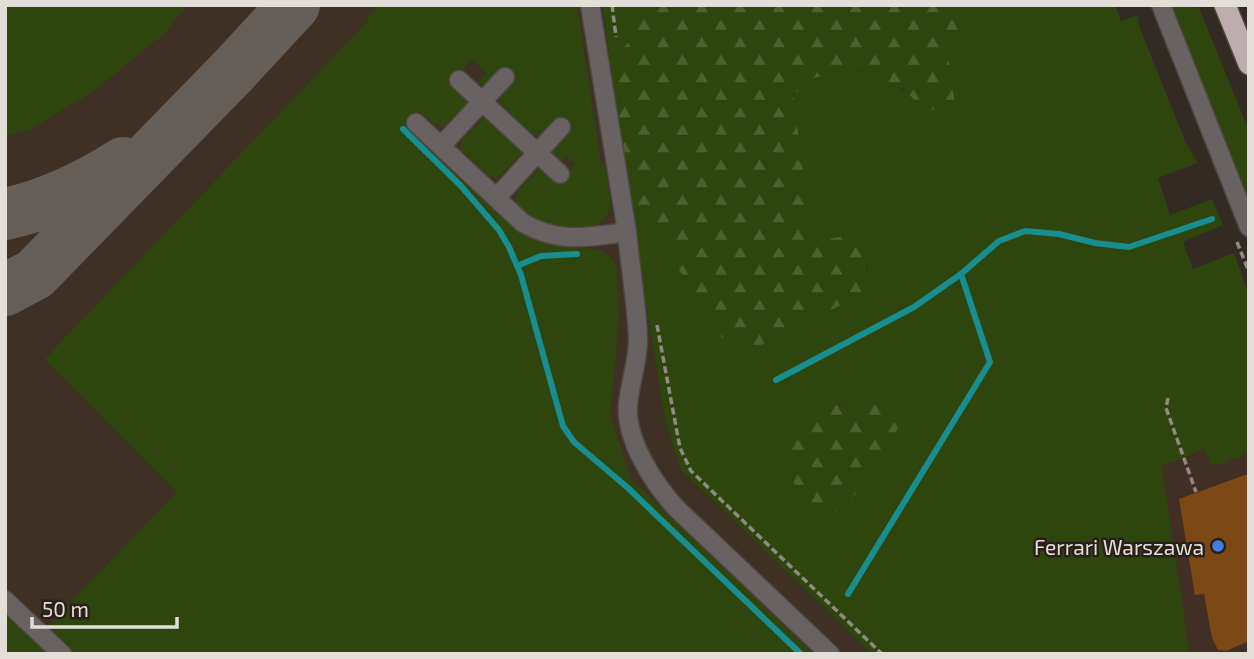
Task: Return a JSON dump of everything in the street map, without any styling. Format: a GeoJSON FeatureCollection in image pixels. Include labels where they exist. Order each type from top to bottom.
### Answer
{"type":"FeatureCollection","features":[{"type":"Feature","properties":{"kind":"highway"},"geometry":{"type":"LineString","coordinates":[[1225,5],[1249,64]]}},
{"type":"Feature","properties":{"kind":"street"},"geometry":{"type":"LineString","coordinates":[[590,5],[626,232],[638,341],[628,407],[630,422],[645,465],[657,487],[677,509],[830,654]]}},
{"type":"Feature","properties":{"kind":"street"},"geometry":{"type":"LineString","coordinates":[[1161,5],[1249,227]]}},
{"type":"Feature","properties":{"kind":"street"},"geometry":{"type":"LineString","coordinates":[[441,146],[505,77]]}},
{"type":"Feature","properties":{"kind":"street"},"geometry":{"type":"LineString","coordinates":[[459,80],[561,174]]}},
{"type":"Feature","properties":{"kind":"street"},"geometry":{"type":"LineString","coordinates":[[416,123],[523,223],[540,233],[569,239],[626,232]]}},
{"type":"Feature","properties":{"kind":"street"},"geometry":{"type":"LineString","coordinates":[[496,198],[561,127]]}},
{"type":"Feature","properties":{"kind":"street"},"geometry":{"type":"LineString","coordinates":[[5,600],[62,654]]}},
{"type":"Feature","properties":{"kind":"path"},"geometry":{"type":"LineString","coordinates":[[612,5],[617,47]]}},
{"type":"Feature","properties":{"kind":"path"},"geometry":{"type":"LineString","coordinates":[[657,320],[680,448],[691,471],[882,654]]}},
{"type":"Feature","properties":{"kind":"path"},"geometry":{"type":"LineString","coordinates":[[1168,398],[1166,408],[1196,492]]}},
{"type":"Feature","properties":{"kind":"shaded area"},"geometry":{"type":"Polygon","coordinates":[[[5,5],[603,5],[665,421],[681,470],[872,654],[5,654],[5,5]]]}},
{"type":"Feature","properties":{"kind":"shaded area","name":"Ferrari Warszawa"},"geometry":{"type":"Polygon","coordinates":[[[1205,448],[1222,464],[1249,453],[1249,654],[1190,654],[1162,466],[1205,448]]]}},
{"type":"Feature","properties":{"kind":"green space"},"geometry":{"type":"Polygon","coordinates":[[[5,5],[188,5],[165,33],[92,92],[29,130],[5,135],[5,5]]]}},
{"type":"Feature","properties":{"kind":"green space"},"geometry":{"type":"Polygon","coordinates":[[[377,5],[577,5],[601,164],[605,163],[611,209],[600,223],[580,229],[567,228],[540,220],[520,206],[515,198],[519,190],[540,168],[557,185],[576,164],[566,155],[559,163],[549,149],[550,132],[538,137],[531,134],[497,99],[498,92],[491,84],[478,83],[486,73],[472,60],[449,83],[469,102],[443,126],[435,125],[419,110],[406,125],[511,225],[533,240],[601,250],[612,259],[617,268],[619,317],[610,416],[631,479],[814,654],[76,654],[48,626],[177,492],[45,359],[365,24],[377,5]]]}},
{"type":"Feature","properties":{"kind":"green space"},"geometry":{"type":"Polygon","coordinates":[[[603,5],[635,5],[636,23],[632,37],[610,60],[603,5]]]}},
{"type":"Feature","properties":{"kind":"green space"},"geometry":{"type":"Polygon","coordinates":[[[635,5],[963,5],[965,27],[946,44],[955,103],[942,112],[919,106],[905,89],[881,83],[863,71],[848,69],[815,78],[793,95],[812,236],[825,240],[844,237],[859,244],[866,259],[865,293],[747,352],[722,338],[677,267],[666,233],[633,220],[610,60],[632,37],[636,23],[635,5]]]}},
{"type":"Feature","properties":{"kind":"green space"},"geometry":{"type":"Polygon","coordinates":[[[963,5],[1115,5],[1121,21],[1138,15],[1139,26],[1186,143],[1198,163],[1158,178],[1170,215],[1212,199],[1223,225],[1183,242],[1193,269],[1234,253],[1249,295],[1249,417],[1246,418],[1249,426],[1249,453],[1222,464],[1211,465],[1204,449],[1162,466],[1190,654],[872,654],[681,470],[665,421],[633,220],[666,233],[677,267],[691,289],[868,272],[866,259],[859,246],[821,241],[812,236],[793,95],[826,74],[854,69],[904,90],[912,95],[919,106],[955,103],[946,44],[965,27],[963,5]],[[896,401],[867,405],[839,404],[845,507],[901,421],[896,401]]]}},
{"type":"Feature","properties":{"kind":"green space"},"geometry":{"type":"Polygon","coordinates":[[[1172,5],[1198,5],[1249,131],[1249,198],[1172,5]]]}},
{"type":"Feature","properties":{"kind":"green space"},"geometry":{"type":"Polygon","coordinates":[[[485,117],[523,152],[498,177],[491,177],[461,150],[461,140],[485,117]]]}},
{"type":"Feature","properties":{"kind":"green space"},"geometry":{"type":"Polygon","coordinates":[[[896,401],[904,410],[902,421],[874,471],[845,507],[831,513],[804,504],[794,484],[790,456],[794,430],[802,418],[815,410],[830,406],[896,401]]]}},
{"type":"Feature","properties":{"kind":"green space"},"geometry":{"type":"Polygon","coordinates":[[[5,610],[51,654],[5,654],[5,610]]]}},
{"type":"Feature","properties":{"kind":"building","name":"Ferrari Warszawa"},"geometry":{"type":"Polygon","coordinates":[[[1249,475],[1249,641],[1226,651],[1218,650],[1212,638],[1204,594],[1195,595],[1179,499],[1249,475]]]}},
{"type":"Feature","properties":{"kind":"waterway"},"geometry":{"type":"LineString","coordinates":[[403,129],[461,186],[499,230],[509,247],[521,275],[563,426],[574,442],[628,488],[801,654]]}},
{"type":"Feature","properties":{"kind":"waterway"},"geometry":{"type":"LineString","coordinates":[[776,380],[914,307],[961,274],[999,241],[1025,231],[1059,234],[1095,243],[1129,247],[1212,219]]}},
{"type":"Feature","properties":{"kind":"waterway"},"geometry":{"type":"LineString","coordinates":[[517,266],[541,256],[577,254]]}},
{"type":"Feature","properties":{"kind":"waterway"},"geometry":{"type":"LineString","coordinates":[[848,594],[990,362],[961,274]]}},
{"type":"Feature","properties":{"kind":"taxiway"},"geometry":{"type":"LineString","coordinates":[[5,290],[35,274],[294,5]]}},
{"type":"Feature","properties":{"kind":"taxiway"},"geometry":{"type":"LineString","coordinates":[[5,214],[66,194],[123,163]]}},
{"type":"Feature","properties":{"kind":"place","name":"Ferrari Warszawa"},"geometry":{"type":"Point","coordinates":[1218,546]}}]}
